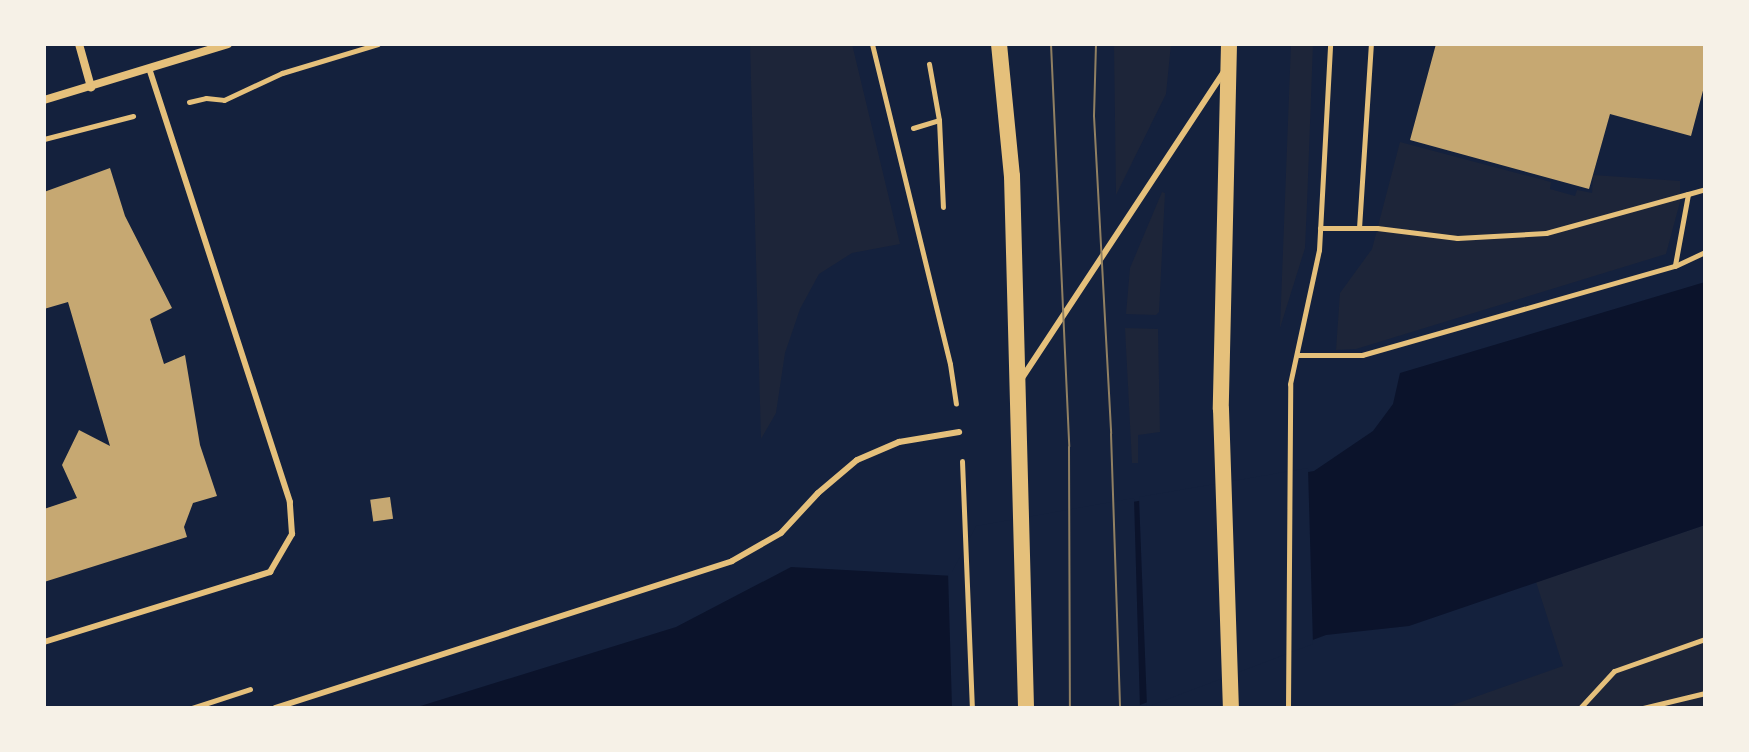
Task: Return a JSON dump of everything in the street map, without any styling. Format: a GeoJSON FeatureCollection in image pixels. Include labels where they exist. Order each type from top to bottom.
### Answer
{"type":"FeatureCollection","features":[{"type":"Feature","properties":{"kind":"main road"},"geometry":{"type":"LineString","coordinates":[[999,44],[1012,176],[1026,708]]}},
{"type":"Feature","properties":{"kind":"main road"},"geometry":{"type":"LineString","coordinates":[[1230,52],[1221,409],[1231,708]]}},
{"type":"Feature","properties":{"kind":"street"},"geometry":{"type":"LineString","coordinates":[[79,44],[91,87]]}},
{"type":"Feature","properties":{"kind":"street"},"geometry":{"type":"LineString","coordinates":[[44,100],[228,44]]}},
{"type":"Feature","properties":{"kind":"lane"},"geometry":{"type":"LineString","coordinates":[[1018,384],[1230,52]]}},
{"type":"Feature","properties":{"kind":"lane"},"geometry":{"type":"LineString","coordinates":[[44,642],[270,572],[292,534],[290,502],[149,68]]}},
{"type":"Feature","properties":{"kind":"lane"},"geometry":{"type":"LineString","coordinates":[[275,708],[732,561],[781,533],[818,493],[857,460],[899,442],[959,432]]}},
{"type":"Feature","properties":{"kind":"path"},"geometry":{"type":"LineString","coordinates":[[206,98],[224,100],[282,73],[378,44]]}},
{"type":"Feature","properties":{"kind":"path"},"geometry":{"type":"LineString","coordinates":[[872,44],[896,132],[950,364],[964,479],[972,708]]}},
{"type":"Feature","properties":{"kind":"path"},"geometry":{"type":"LineString","coordinates":[[1288,708],[1290,384],[1319,250],[1330,44]]}},
{"type":"Feature","properties":{"kind":"path"},"geometry":{"type":"LineString","coordinates":[[1359,228],[1371,44]]}},
{"type":"Feature","properties":{"kind":"path"},"geometry":{"type":"LineString","coordinates":[[929,64],[939,120],[943,207]]}},
{"type":"Feature","properties":{"kind":"path"},"geometry":{"type":"LineString","coordinates":[[44,139],[117,120]]}},
{"type":"Feature","properties":{"kind":"path"},"geometry":{"type":"LineString","coordinates":[[913,128],[939,120]]}},
{"type":"Feature","properties":{"kind":"path"},"geometry":{"type":"LineString","coordinates":[[1320,228],[1359,228],[1457,238],[1546,233],[1705,189]]}},
{"type":"Feature","properties":{"kind":"path"},"geometry":{"type":"LineString","coordinates":[[1675,266],[1688,194]]}},
{"type":"Feature","properties":{"kind":"path"},"geometry":{"type":"LineString","coordinates":[[1298,355],[1362,355],[1675,266],[1705,252]]}},
{"type":"Feature","properties":{"kind":"path"},"geometry":{"type":"LineString","coordinates":[[1580,708],[1614,671],[1705,639]]}},
{"type":"Feature","properties":{"kind":"path"},"geometry":{"type":"LineString","coordinates":[[192,708],[262,685]]}},
{"type":"Feature","properties":{"kind":"path"},"geometry":{"type":"LineString","coordinates":[[1643,708],[1705,693]]}},
{"type":"Feature","properties":{"kind":"shaded area"},"geometry":{"type":"Polygon","coordinates":[[[750,44],[852,44],[900,244],[852,253],[819,274],[800,309],[785,353],[776,413],[761,439],[750,44]]]}},
{"type":"Feature","properties":{"kind":"shaded area"},"geometry":{"type":"Polygon","coordinates":[[[1114,44],[1171,44],[1166,94],[1116,195],[1114,44]]]}},
{"type":"Feature","properties":{"kind":"shaded area"},"geometry":{"type":"Polygon","coordinates":[[[1291,44],[1313,44],[1307,204],[1305,248],[1280,328],[1291,44]]]}},
{"type":"Feature","properties":{"kind":"shaded area"},"geometry":{"type":"Polygon","coordinates":[[[1400,142],[1551,182],[1550,189],[1575,196],[1577,190],[1592,193],[1593,175],[1680,181],[1680,202],[1666,254],[1356,349],[1336,350],[1340,293],[1372,249],[1400,142]]]}},
{"type":"Feature","properties":{"kind":"shaded area"},"geometry":{"type":"Polygon","coordinates":[[[1162,192],[1165,193],[1159,312],[1156,315],[1126,314],[1130,268],[1162,192]]]}},
{"type":"Feature","properties":{"kind":"shaded area"},"geometry":{"type":"Polygon","coordinates":[[[1705,282],[1705,525],[1409,626],[1326,635],[1132,708],[414,708],[676,627],[791,567],[954,576],[980,528],[1314,471],[1373,431],[1393,404],[1400,373],[1705,282]]]}},
{"type":"Feature","properties":{"kind":"shaded area"},"geometry":{"type":"Polygon","coordinates":[[[1125,328],[1158,329],[1160,432],[1138,435],[1138,463],[1132,463],[1125,328]]]}},
{"type":"Feature","properties":{"kind":"shaded area"},"geometry":{"type":"Polygon","coordinates":[[[1705,525],[1705,708],[1444,708],[1563,666],[1536,582],[1705,525]]]}},
{"type":"Feature","properties":{"kind":"pier"},"geometry":{"type":"Polygon","coordinates":[[[1308,468],[1313,644],[1147,707],[1139,497],[1308,468]]]}},
{"type":"Feature","properties":{"kind":"pier"},"geometry":{"type":"Polygon","coordinates":[[[1134,498],[1140,708],[952,708],[948,572],[952,572],[976,526],[1134,498]]]}},
{"type":"Feature","properties":{"kind":"building"},"geometry":{"type":"Polygon","coordinates":[[[1436,44],[1705,44],[1705,83],[1691,136],[1610,114],[1589,189],[1410,140],[1436,44]]]}},
{"type":"Feature","properties":{"kind":"building"},"geometry":{"type":"Polygon","coordinates":[[[110,168],[125,216],[172,308],[150,319],[164,364],[185,355],[200,445],[217,496],[193,503],[184,527],[187,537],[44,582],[44,509],[77,498],[62,465],[79,430],[110,446],[68,302],[44,309],[44,192],[110,168]]]}},
{"type":"Feature","properties":{"kind":"building"},"geometry":{"type":"Polygon","coordinates":[[[390,497],[393,519],[373,522],[370,500],[390,497]]]}},
{"type":"Feature","properties":{"kind":"tram line"},"geometry":{"type":"LineString","coordinates":[[1051,44],[1069,447],[1070,708]]}},
{"type":"Feature","properties":{"kind":"tram line"},"geometry":{"type":"LineString","coordinates":[[1096,44],[1094,116],[1111,434],[1120,708]]}}]}
